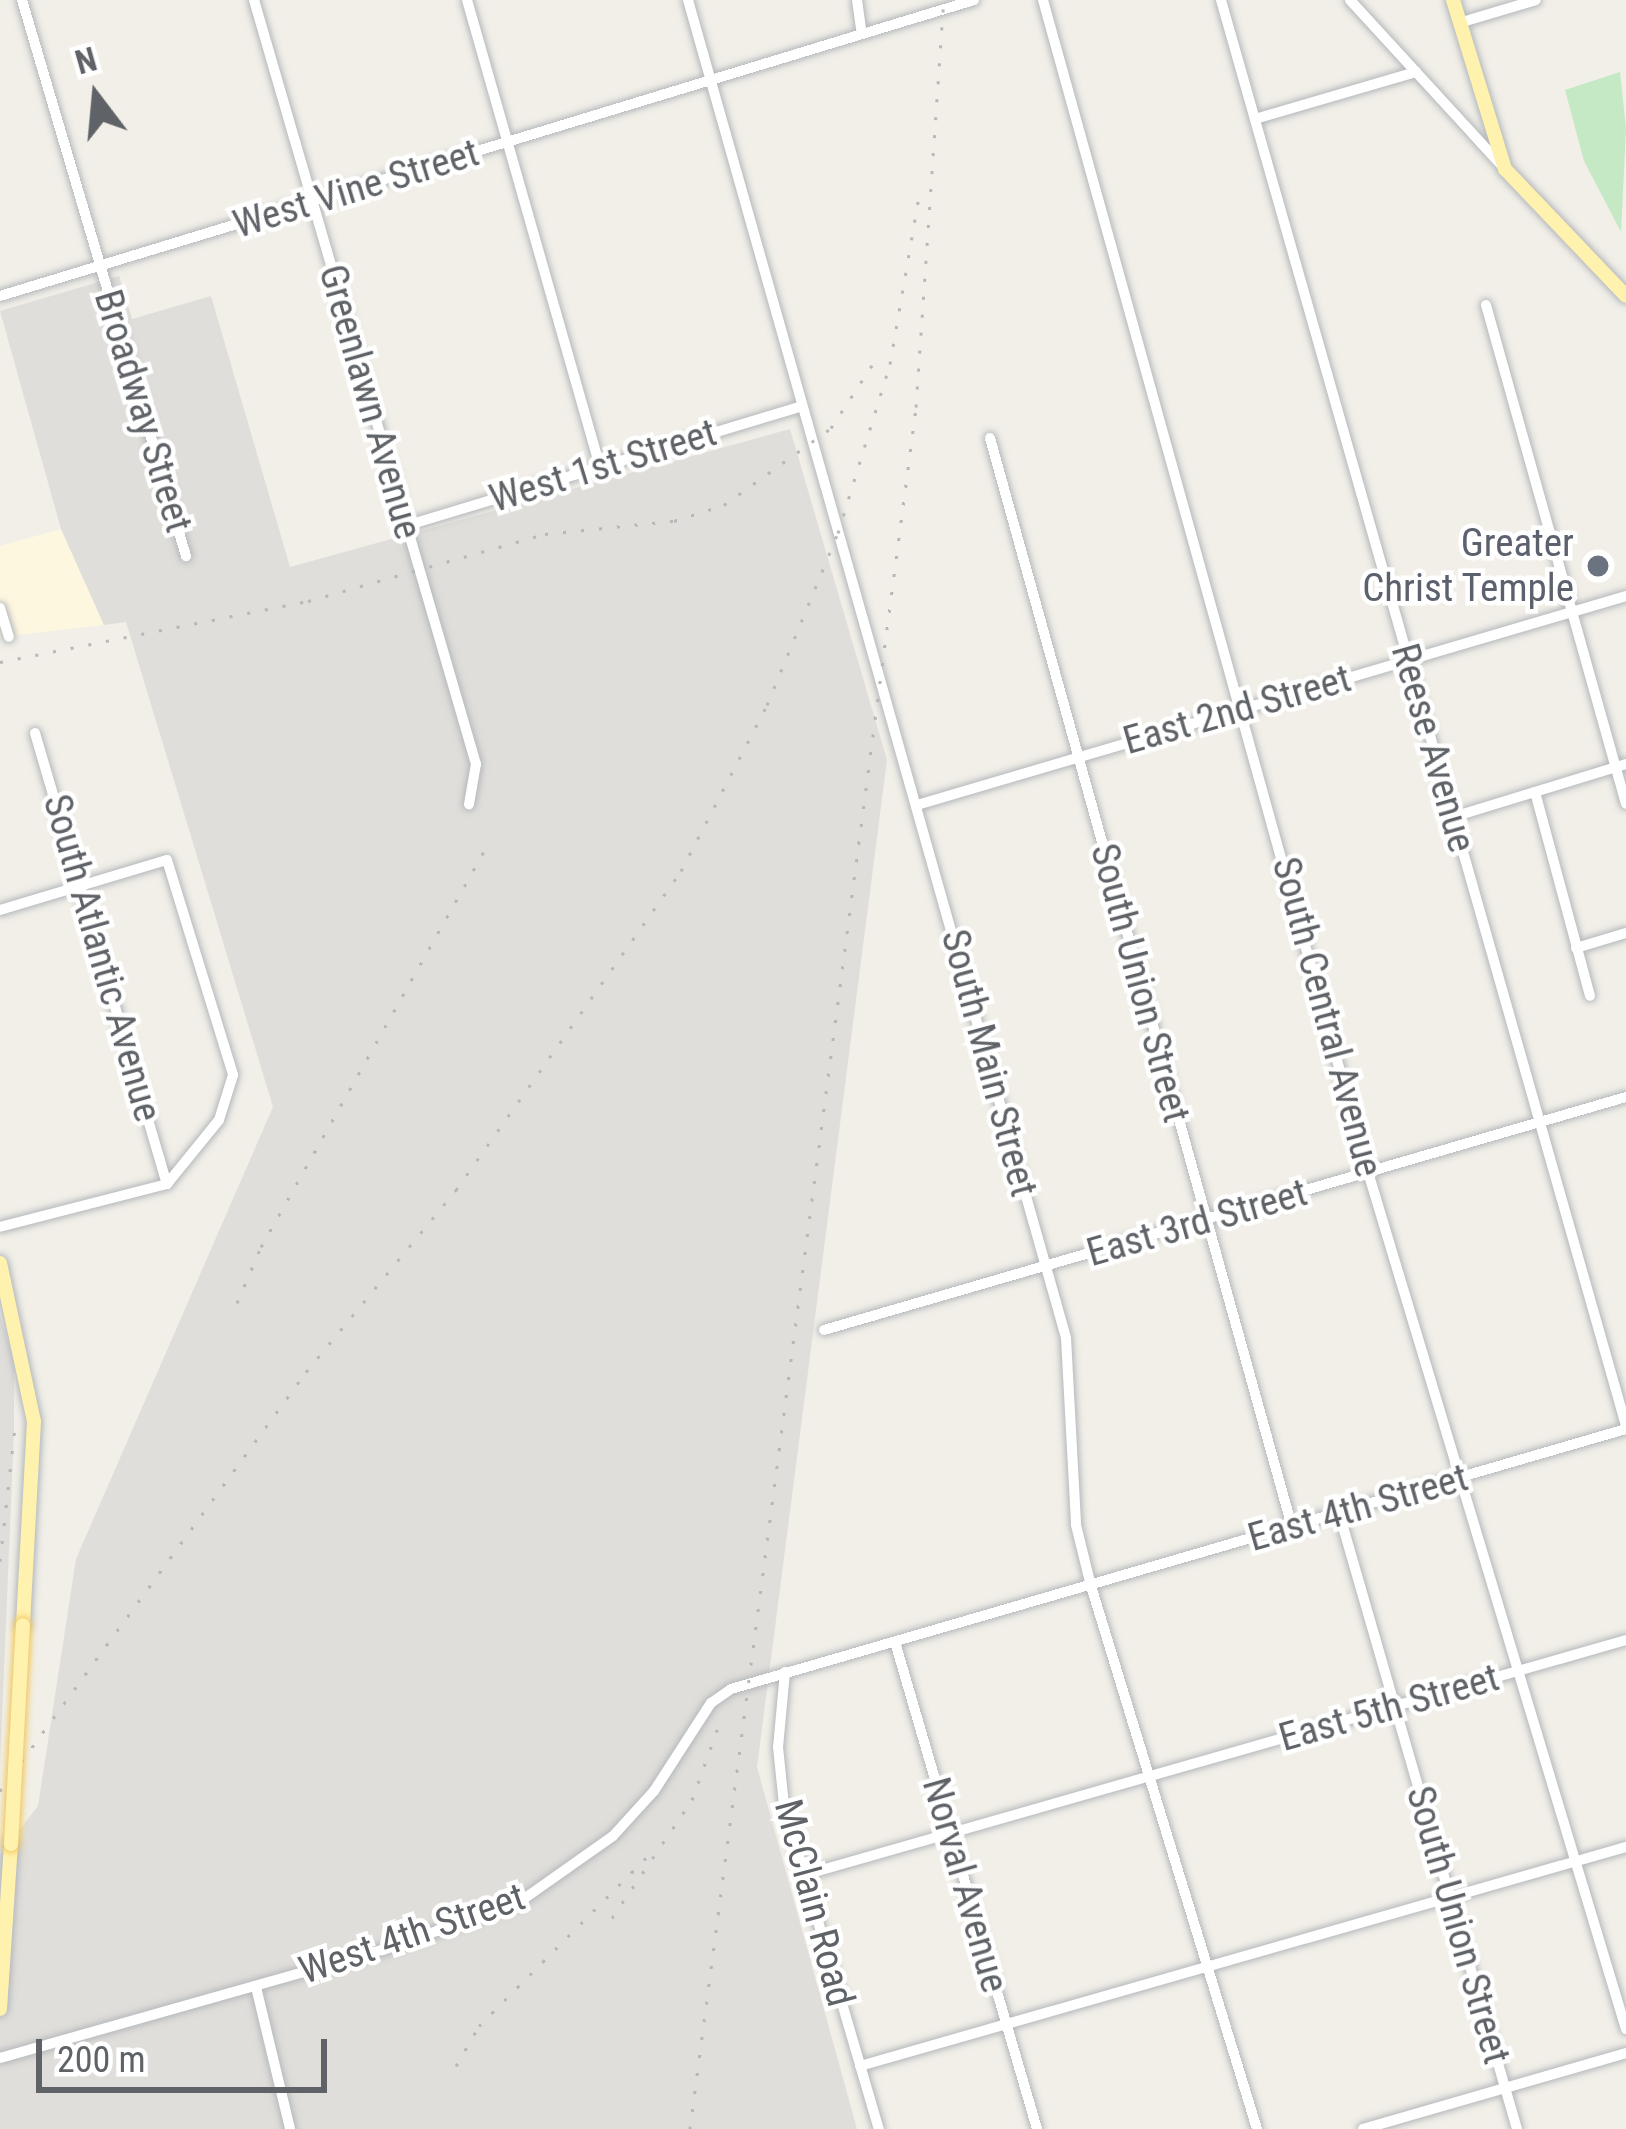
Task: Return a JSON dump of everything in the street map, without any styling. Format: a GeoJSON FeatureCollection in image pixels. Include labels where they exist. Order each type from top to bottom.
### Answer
{"type":"FeatureCollection","features":[{"type":"Feature","properties":{"kind":"main road"},"geometry":{"type":"LineString","coordinates":[[1453,0],[1505,169],[1626,296]]}},
{"type":"Feature","properties":{"kind":"main road"},"geometry":{"type":"LineString","coordinates":[[0,1263],[34,1420],[0,2008]]}},
{"type":"Feature","properties":{"kind":"street","name":"Broadway Street"},"geometry":{"type":"LineString","coordinates":[[22,0],[186,556]]}},
{"type":"Feature","properties":{"kind":"street","name":"Greenlawn Avenue"},"geometry":{"type":"LineString","coordinates":[[254,0],[476,764],[469,804]]}},
{"type":"Feature","properties":{"kind":"street"},"geometry":{"type":"LineString","coordinates":[[467,0],[600,467]]}},
{"type":"Feature","properties":{"kind":"street","name":"South Main Street"},"geometry":{"type":"LineString","coordinates":[[688,0],[1045,1267],[1071,1370],[1076,1525],[1091,1586],[1257,2129]]}},
{"type":"Feature","properties":{"kind":"street"},"geometry":{"type":"LineString","coordinates":[[857,0],[862,34]]}},
{"type":"Feature","properties":{"kind":"street","name":"West Vine Street"},"geometry":{"type":"LineString","coordinates":[[0,296],[974,0]]}},
{"type":"Feature","properties":{"kind":"street","name":"South Central Avenue"},"geometry":{"type":"LineString","coordinates":[[1043,0],[1244,708],[1368,1172],[1457,1479],[1522,1670],[1626,2029]]}},
{"type":"Feature","properties":{"kind":"street","name":"Reese Avenue"},"geometry":{"type":"LineString","coordinates":[[1221,0],[1626,1428]]}},
{"type":"Feature","properties":{"kind":"street"},"geometry":{"type":"LineString","coordinates":[[1350,0],[1505,169]]}},
{"type":"Feature","properties":{"kind":"street"},"geometry":{"type":"LineString","coordinates":[[1459,23],[1536,0]]}},
{"type":"Feature","properties":{"kind":"street"},"geometry":{"type":"LineString","coordinates":[[1255,119],[1416,72]]}},
{"type":"Feature","properties":{"kind":"street"},"geometry":{"type":"LineString","coordinates":[[1486,305],[1621,766],[1626,804]]}},
{"type":"Feature","properties":{"kind":"street","name":"West 1st Street"},"geometry":{"type":"LineString","coordinates":[[405,526],[802,406]]}},
{"type":"Feature","properties":{"kind":"street","name":"South Union Street"},"geometry":{"type":"LineString","coordinates":[[990,438],[1292,1527]]}},
{"type":"Feature","properties":{"kind":"street","name":"East 2nd Street"},"geometry":{"type":"LineString","coordinates":[[917,806],[1626,596]]}},
{"type":"Feature","properties":{"kind":"street"},"geometry":{"type":"LineString","coordinates":[[0,608],[9,637]]}},
{"type":"Feature","properties":{"kind":"street","name":"South Atlantic Avenue"},"geometry":{"type":"LineString","coordinates":[[35,733],[167,1184]]}},
{"type":"Feature","properties":{"kind":"street"},"geometry":{"type":"LineString","coordinates":[[1453,817],[1621,766]]}},
{"type":"Feature","properties":{"kind":"street"},"geometry":{"type":"LineString","coordinates":[[1534,792],[1590,996]]}},
{"type":"Feature","properties":{"kind":"street"},"geometry":{"type":"LineString","coordinates":[[0,910],[166,860],[233,1075],[226,1103],[167,1184],[0,1227]]}},
{"type":"Feature","properties":{"kind":"street"},"geometry":{"type":"LineString","coordinates":[[1576,947],[1626,932]]}},
{"type":"Feature","properties":{"kind":"street","name":"East 3rd Street"},"geometry":{"type":"LineString","coordinates":[[824,1330],[1626,1097]]}},
{"type":"Feature","properties":{"kind":"street","name":"East 4th Street"},"geometry":{"type":"LineString","coordinates":[[1091,1586],[1626,1428]]}},
{"type":"Feature","properties":{"kind":"street","name":"South Union Street"},"geometry":{"type":"LineString","coordinates":[[1340,1513],[1516,2129]]}},
{"type":"Feature","properties":{"kind":"street","name":"West 4th Street"},"geometry":{"type":"LineString","coordinates":[[0,2058],[457,1928],[537,1893],[629,1819],[718,1696],[785,1672],[1091,1586]]}},
{"type":"Feature","properties":{"kind":"street","name":"East 5th Street"},"geometry":{"type":"LineString","coordinates":[[804,1875],[1626,1640]]}},
{"type":"Feature","properties":{"kind":"street","name":"Norval Avenue"},"geometry":{"type":"LineString","coordinates":[[895,1642],[1037,2129]]}},
{"type":"Feature","properties":{"kind":"street","name":"McClain Road"},"geometry":{"type":"LineString","coordinates":[[785,1672],[778,1763],[804,1875],[879,2129]]}},
{"type":"Feature","properties":{"kind":"street"},"geometry":{"type":"LineString","coordinates":[[860,2066],[1626,1847]]}},
{"type":"Feature","properties":{"kind":"street"},"geometry":{"type":"LineString","coordinates":[[256,1987],[290,2129]]}},
{"type":"Feature","properties":{"kind":"street"},"geometry":{"type":"LineString","coordinates":[[1363,2129],[1626,2053]]}},
{"type":"Feature","properties":{"kind":"shaded area"},"geometry":{"type":"Polygon","coordinates":[[[119,276],[132,319],[211,296],[290,567],[790,429],[887,760],[757,1767],[857,2129],[0,2129],[0,1855],[38,1806],[76,1559],[273,1107],[126,622],[104,625],[61,529],[0,311],[119,276]]]}},
{"type":"Feature","properties":{"kind":"shaded area"},"geometry":{"type":"Polygon","coordinates":[[[61,529],[104,625],[0,637],[0,546],[61,529]]]}},
{"type":"Feature","properties":{"kind":"shaded area"},"geometry":{"type":"Polygon","coordinates":[[[0,1315],[14,1363],[14,1432],[0,1765],[0,1315]]]}},
{"type":"Feature","properties":{"kind":"green space"},"geometry":{"type":"Polygon","coordinates":[[[1620,72],[1626,128],[1621,232],[1584,161],[1565,90],[1620,72]]]}},
{"type":"Feature","properties":{"kind":"railway"},"geometry":{"type":"LineString","coordinates":[[690,2129],[916,407],[944,0]]}},
{"type":"Feature","properties":{"kind":"railway"},"geometry":{"type":"LineString","coordinates":[[0,1791],[306,1372],[456,1190],[681,871],[767,705],[838,533],[890,364],[919,196]]}},
{"type":"Feature","properties":{"kind":"railway"},"geometry":{"type":"LineString","coordinates":[[0,662],[308,601],[545,534],[674,521],[724,505],[831,428],[880,353]]}},
{"type":"Feature","properties":{"kind":"railway"},"geometry":{"type":"LineString","coordinates":[[237,1303],[261,1247],[489,842]]}},
{"type":"Feature","properties":{"kind":"railway"},"geometry":{"type":"LineString","coordinates":[[0,1561],[15,1428]]}},
{"type":"Feature","properties":{"kind":"railway"},"geometry":{"type":"LineString","coordinates":[[612,1918],[692,1800],[718,1727]]}},
{"type":"Feature","properties":{"kind":"railway"},"geometry":{"type":"LineString","coordinates":[[456,2066],[479,2026],[650,1854]]}},
{"type":"Feature","properties":{"kind":"place","name":"Greater Christ Temple"},"geometry":{"type":"Point","coordinates":[1598,566]}}]}
